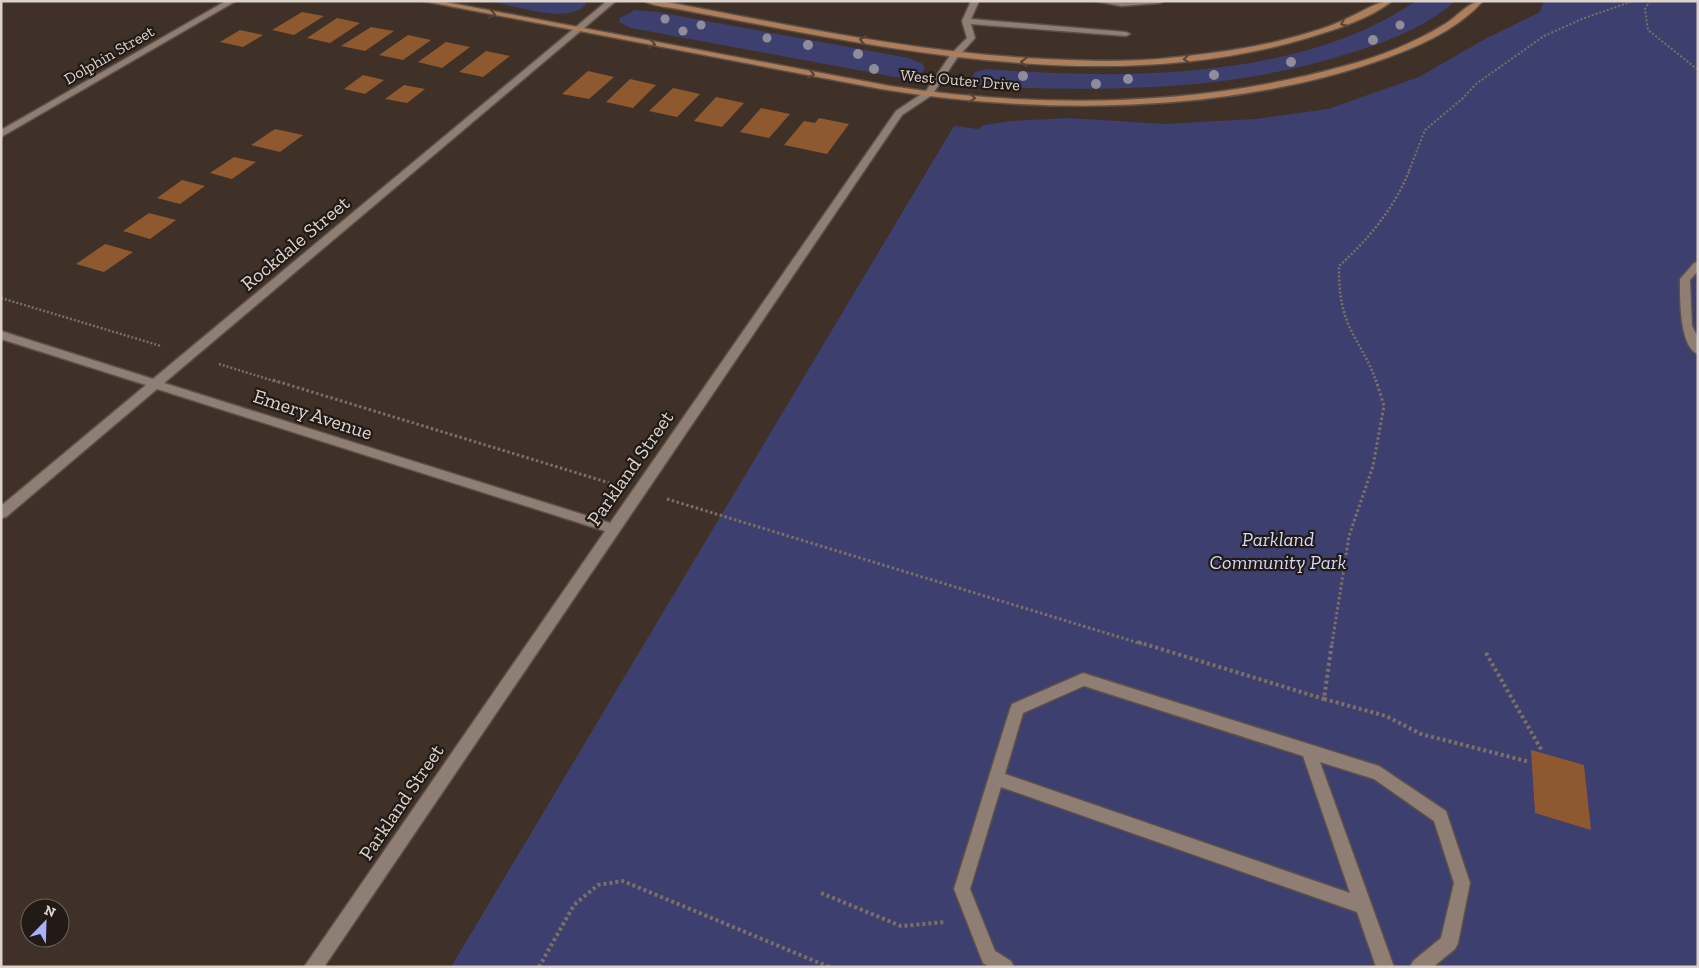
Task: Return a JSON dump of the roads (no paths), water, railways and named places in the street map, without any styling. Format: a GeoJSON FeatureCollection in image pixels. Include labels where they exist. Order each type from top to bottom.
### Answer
{"type":"FeatureCollection","features":[{"type":"Feature","properties":{"kind":"main road","name":"West Outer Drive"},"geometry":{"type":"LineString","coordinates":[[427,1],[881,87],[929,94],[1008,101],[1095,102],[1179,98],[1246,90],[1318,76],[1370,61],[1422,40],[1456,20],[1479,1]]}},
{"type":"Feature","properties":{"kind":"main road","name":"West Outer Drive"},"geometry":{"type":"LineString","coordinates":[[648,1],[954,56],[1094,64],[1208,57],[1261,48],[1299,39],[1363,15],[1388,1]]}},
{"type":"Feature","properties":{"kind":"street","name":"Dolphin Street"},"geometry":{"type":"LineString","coordinates":[[1,134],[232,1]]}},
{"type":"Feature","properties":{"kind":"street","name":"Rockdale Street"},"geometry":{"type":"LineString","coordinates":[[1,513],[612,1]]}},
{"type":"Feature","properties":{"kind":"street","name":"Parkland Street"},"geometry":{"type":"LineString","coordinates":[[313,967],[899,113],[929,94],[954,56],[971,38],[966,20],[975,1]]}},
{"type":"Feature","properties":{"kind":"street"},"geometry":{"type":"LineString","coordinates":[[1099,1],[1121,4],[1160,1]]}},
{"type":"Feature","properties":{"kind":"street"},"geometry":{"type":"LineString","coordinates":[[966,20],[1126,34]]}},
{"type":"Feature","properties":{"kind":"street"},"geometry":{"type":"LineString","coordinates":[[1698,265],[1685,279],[1687,326],[1698,350]]}},
{"type":"Feature","properties":{"kind":"street","name":"Emery Avenue"},"geometry":{"type":"LineString","coordinates":[[1,335],[612,529]]}},
{"type":"Feature","properties":{"kind":"street"},"geometry":{"type":"LineString","coordinates":[[1004,967],[988,957],[962,889],[1017,709],[1083,679],[1379,773],[1440,816],[1462,883],[1449,943],[1419,967]]}},
{"type":"Feature","properties":{"kind":"street"},"geometry":{"type":"LineString","coordinates":[[1309,751],[1385,967]]}},
{"type":"Feature","properties":{"kind":"street"},"geometry":{"type":"LineString","coordinates":[[996,778],[1362,905]]}},
{"type":"Feature","properties":{"kind":"park label","name":"Parkland Community Park"},"geometry":{"type":"Point","coordinates":[1278,550]}}]}
